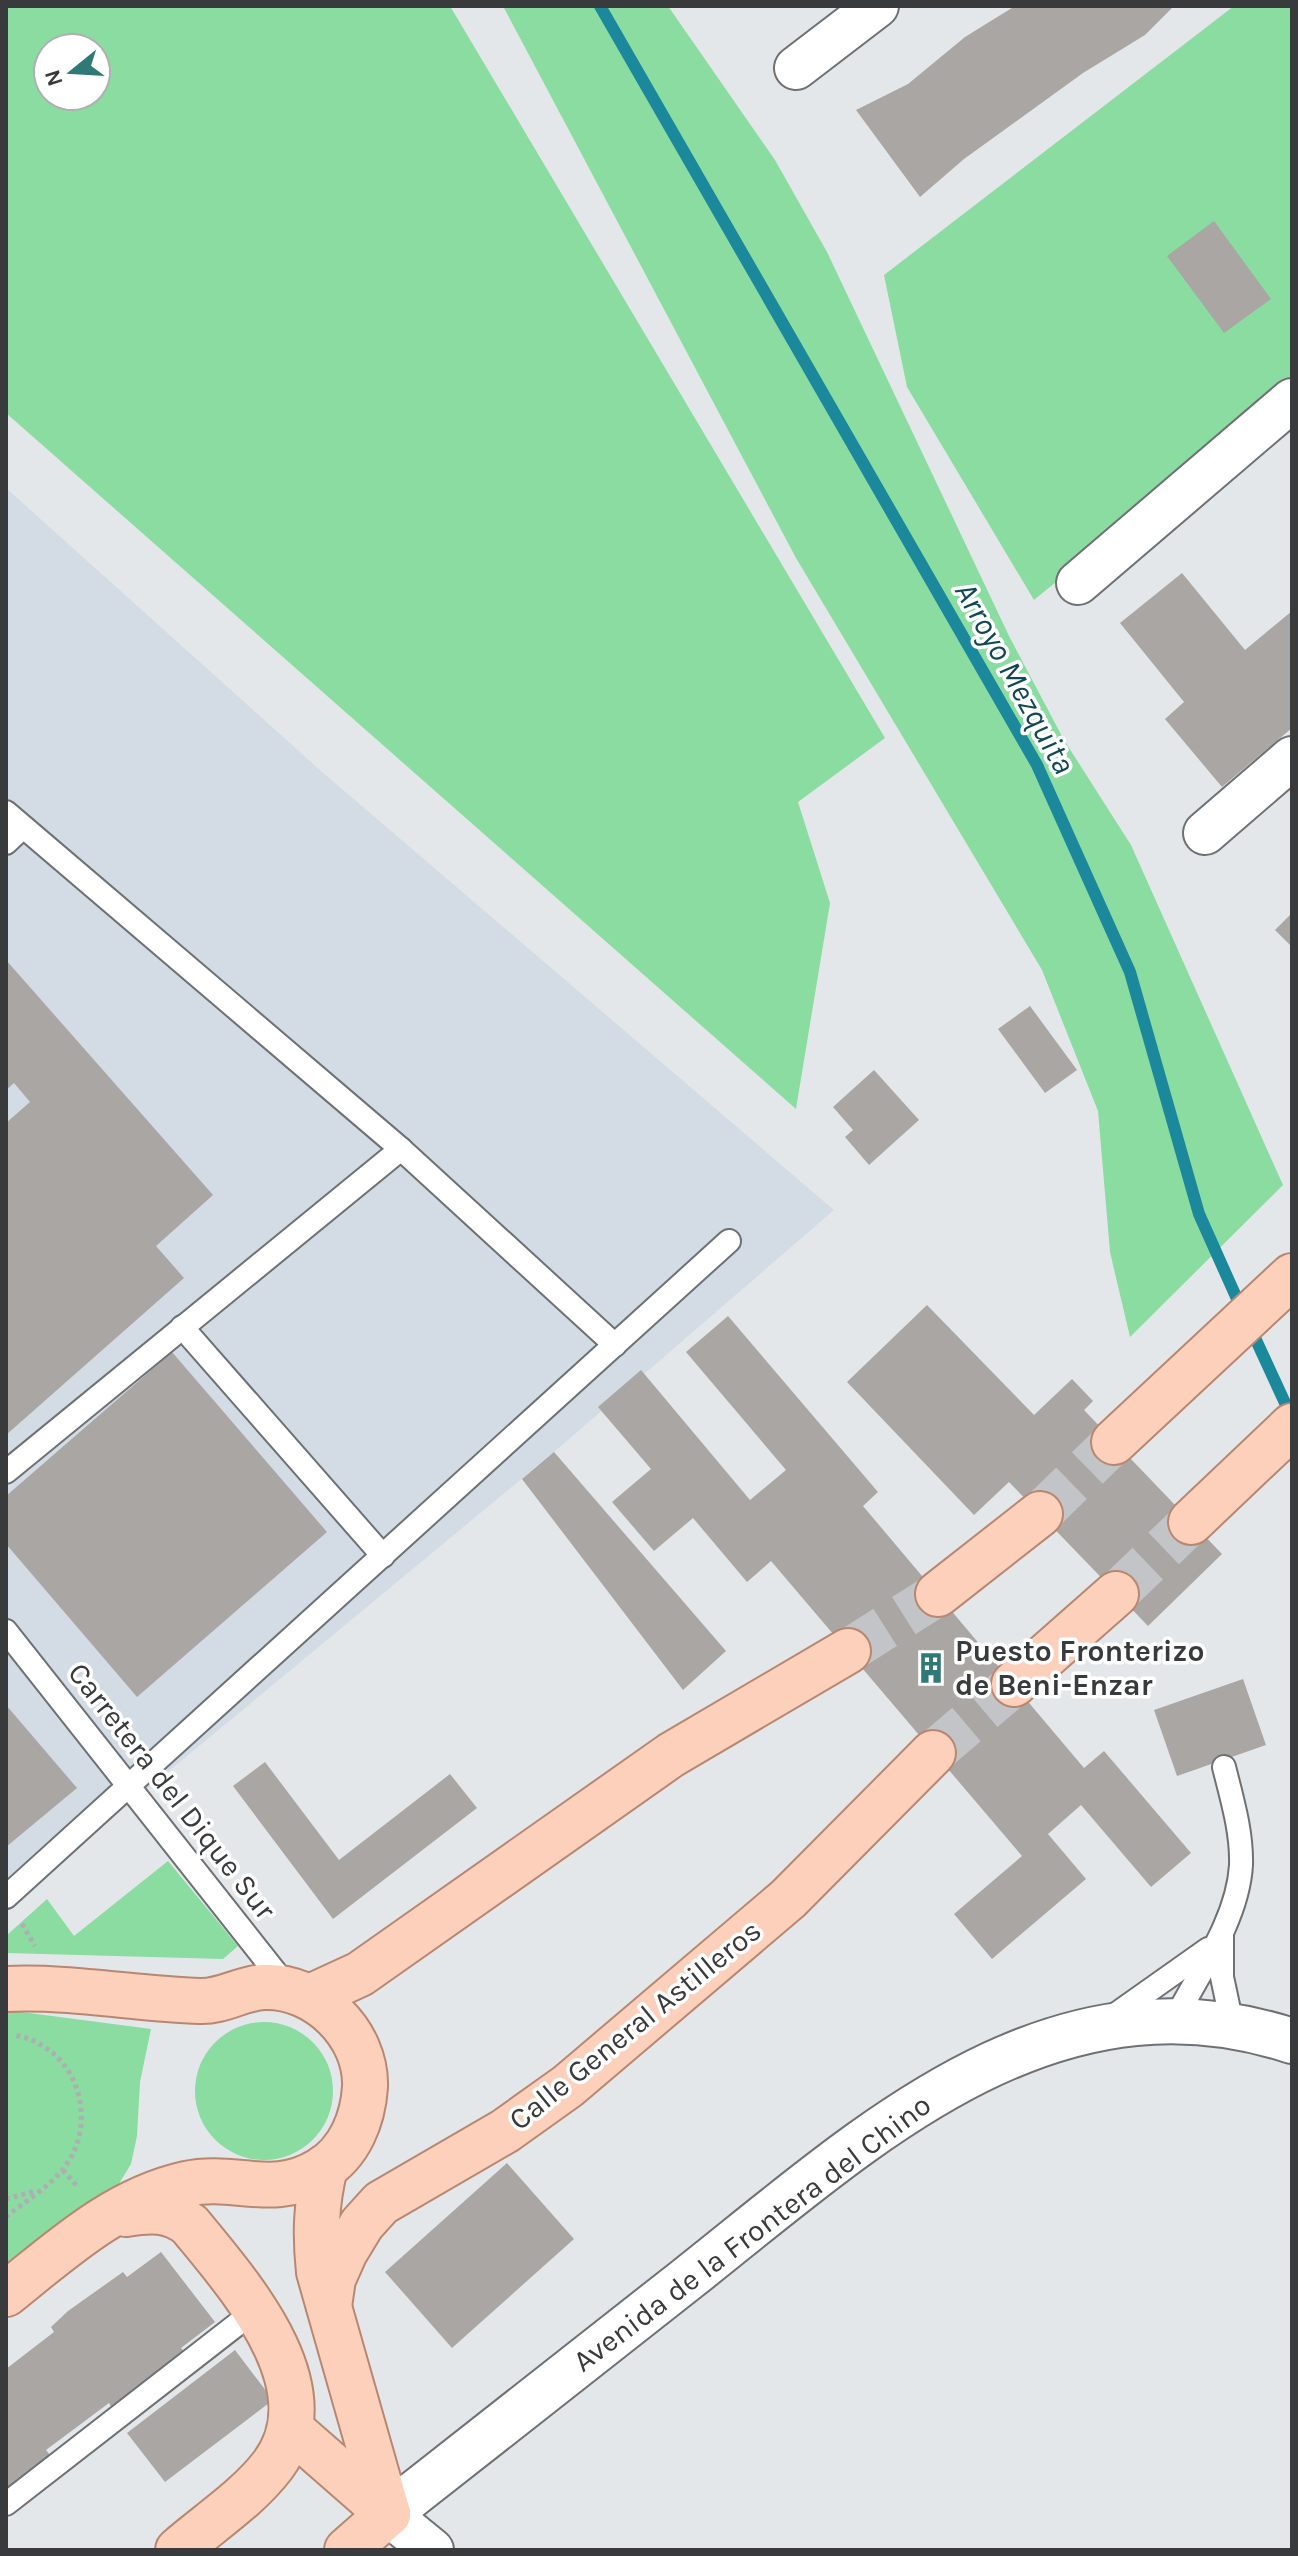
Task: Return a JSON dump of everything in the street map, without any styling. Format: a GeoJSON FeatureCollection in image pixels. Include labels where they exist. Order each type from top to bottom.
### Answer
{"type":"FeatureCollection","features":[{"type":"Feature","properties":{"kind":"main road"},"geometry":{"type":"LineString","coordinates":[[1114,1442],[1292,1276]]}},
{"type":"Feature","properties":{"kind":"main road"},"geometry":{"type":"LineString","coordinates":[[1197,1517],[1292,1426]]}},
{"type":"Feature","properties":{"kind":"main road"},"geometry":{"type":"LineString","coordinates":[[938,1594],[1040,1514]]}},
{"type":"Feature","properties":{"kind":"main road"},"geometry":{"type":"LineString","coordinates":[[1014,1684],[1116,1594]]}},
{"type":"Feature","properties":{"kind":"main road"},"geometry":{"type":"LineString","coordinates":[[6,1989],[43,1987],[204,2002],[245,1989],[300,1993],[360,1974],[671,1755],[848,1651]]}},
{"type":"Feature","properties":{"kind":"main road","name":"Calle General Astilleros"},"geometry":{"type":"LineString","coordinates":[[388,2514],[329,2306],[333,2279],[362,2224],[381,2203],[505,2131],[568,2086],[788,1899],[933,1753]]}},
{"type":"Feature","properties":{"kind":"main road"},"geometry":{"type":"LineString","coordinates":[[6,2294],[104,2217],[184,2185],[212,2181],[284,2186],[325,2167],[343,2150],[357,2128],[364,2103],[365,2078],[359,2053],[347,2030],[331,2011],[300,1993]]}},
{"type":"Feature","properties":{"kind":"main road","name":"Avenida de la Frontera del Chino"},"geometry":{"type":"LineString","coordinates":[[388,2514],[843,2156],[931,2094],[986,2065],[1056,2038],[1095,2029],[1175,2019],[1232,2024],[1292,2041]]}},
{"type":"Feature","properties":{"kind":"main road"},"geometry":{"type":"LineString","coordinates":[[325,2167],[317,2202],[315,2237],[319,2272],[329,2306]]}},
{"type":"Feature","properties":{"kind":"main road"},"geometry":{"type":"LineString","coordinates":[[104,2217],[151,2210],[178,2215],[209,2248],[284,2359],[292,2397],[292,2430],[281,2453],[259,2481],[178,2550]]}},
{"type":"Feature","properties":{"kind":"main road"},"geometry":{"type":"LineString","coordinates":[[292,2430],[388,2514],[347,2550]]}},
{"type":"Feature","properties":{"kind":"street"},"geometry":{"type":"LineString","coordinates":[[796,68],[877,6]]}},
{"type":"Feature","properties":{"kind":"street"},"geometry":{"type":"LineString","coordinates":[[1078,583],[1292,400]]}},
{"type":"Feature","properties":{"kind":"street"},"geometry":{"type":"LineString","coordinates":[[1205,833],[1292,758]]}},
{"type":"Feature","properties":{"kind":"street"},"geometry":{"type":"LineString","coordinates":[[388,2514],[432,2550]]}},
{"type":"Feature","properties":{"kind":"lane"},"geometry":{"type":"LineString","coordinates":[[6,812],[401,1149],[615,1345]]}},
{"type":"Feature","properties":{"kind":"lane"},"geometry":{"type":"LineString","coordinates":[[6,843],[23,827]]}},
{"type":"Feature","properties":{"kind":"lane"},"geometry":{"type":"LineString","coordinates":[[6,1472],[401,1149]]}},
{"type":"Feature","properties":{"kind":"lane"},"geometry":{"type":"LineString","coordinates":[[6,1897],[729,1241]]}},
{"type":"Feature","properties":{"kind":"lane"},"geometry":{"type":"LineString","coordinates":[[182,1327],[383,1556]]}},
{"type":"Feature","properties":{"kind":"lane","name":"Carretera del Dique Sur"},"geometry":{"type":"LineString","coordinates":[[6,1631],[300,1993]]}},
{"type":"Feature","properties":{"kind":"lane"},"geometry":{"type":"LineString","coordinates":[[1175,2019],[1218,1938],[1241,1866],[1239,1833],[1224,1767]]}},
{"type":"Feature","properties":{"kind":"lane"},"geometry":{"type":"LineString","coordinates":[[1218,1938],[1232,2024]]}},
{"type":"Feature","properties":{"kind":"lane"},"geometry":{"type":"LineString","coordinates":[[1095,2029],[1218,1938]]}},
{"type":"Feature","properties":{"kind":"lane"},"geometry":{"type":"LineString","coordinates":[[6,2504],[253,2312]]}},
{"type":"Feature","properties":{"kind":"path"},"geometry":{"type":"LineString","coordinates":[[6,2034],[36,2042],[54,2054],[78,2089],[82,2110],[77,2141],[63,2170],[6,2217]]}},
{"type":"Feature","properties":{"kind":"path"},"geometry":{"type":"LineString","coordinates":[[6,2199],[46,2185]]}},
{"type":"Feature","properties":{"kind":"shaded area"},"geometry":{"type":"Polygon","coordinates":[[[6,488],[321,771],[834,1210],[554,1452],[6,1906],[6,488]]]}},
{"type":"Feature","properties":{"kind":"green space"},"geometry":{"type":"Polygon","coordinates":[[[6,6],[450,6],[885,738],[798,802],[830,903],[796,1109],[6,413],[6,6]]]}},
{"type":"Feature","properties":{"kind":"green space"},"geometry":{"type":"Polygon","coordinates":[[[503,6],[668,6],[775,160],[827,252],[1010,638],[1064,740],[1131,845],[1283,1185],[1130,1337],[1110,1252],[1098,1111],[1042,970],[796,558],[503,6]]]}},
{"type":"Feature","properties":{"kind":"green space"},"geometry":{"type":"Polygon","coordinates":[[[1234,6],[1292,6],[1292,388],[1034,600],[907,387],[884,275],[1234,6]]]}},
{"type":"Feature","properties":{"kind":"green space"},"geometry":{"type":"Polygon","coordinates":[[[168,1861],[238,1946],[223,1959],[6,1953],[6,1936],[47,1899],[74,1936],[168,1861]]]}},
{"type":"Feature","properties":{"kind":"green space"},"geometry":{"type":"Polygon","coordinates":[[[6,2012],[151,2029],[140,2082],[137,2136],[131,2164],[117,2187],[6,2275],[6,2012]]]}},
{"type":"Feature","properties":{"kind":"green space"},"geometry":{"type":"Polygon","coordinates":[[[264,2022],[290,2027],[313,2042],[328,2065],[333,2091],[328,2117],[313,2140],[290,2155],[264,2160],[238,2155],[215,2140],[200,2117],[195,2091],[200,2065],[215,2042],[238,2027],[264,2022]]]}},
{"type":"Feature","properties":{"kind":"building"},"geometry":{"type":"Polygon","coordinates":[[[1015,6],[1174,6],[1145,35],[1083,73],[964,159],[920,197],[856,110],[908,84],[965,37],[1015,6]]]}},
{"type":"Feature","properties":{"kind":"building"},"geometry":{"type":"Polygon","coordinates":[[[1214,221],[1271,299],[1224,333],[1167,256],[1214,221]]]}},
{"type":"Feature","properties":{"kind":"building"},"geometry":{"type":"Polygon","coordinates":[[[1182,573],[1245,650],[1292,611],[1292,728],[1222,787],[1165,719],[1184,702],[1120,623],[1182,573]]]}},
{"type":"Feature","properties":{"kind":"building"},"geometry":{"type":"Polygon","coordinates":[[[1292,913],[1292,947],[1275,930],[1292,913]]]}},
{"type":"Feature","properties":{"kind":"building"},"geometry":{"type":"Polygon","coordinates":[[[6,960],[213,1195],[156,1246],[184,1278],[6,1435],[6,1123],[30,1102],[14,1083],[6,1090],[6,960]]]}},
{"type":"Feature","properties":{"kind":"building"},"geometry":{"type":"Polygon","coordinates":[[[1030,1006],[1077,1070],[1045,1093],[998,1029],[1030,1006]]]}},
{"type":"Feature","properties":{"kind":"building"},"geometry":{"type":"Polygon","coordinates":[[[874,1070],[919,1120],[869,1165],[845,1137],[853,1130],[833,1107],[874,1070]]]}},
{"type":"Feature","properties":{"kind":"building"},"geometry":{"type":"Polygon","coordinates":[[[927,1305],[1034,1415],[1072,1379],[1093,1401],[1084,1410],[1222,1554],[1148,1626],[1009,1482],[974,1515],[847,1382],[927,1305]]]}},
{"type":"Feature","properties":{"kind":"building"},"geometry":{"type":"Polygon","coordinates":[[[728,1316],[878,1492],[863,1506],[1084,1768],[1104,1751],[1191,1853],[1151,1887],[1081,1805],[1048,1834],[1086,1879],[992,1959],[954,1914],[1022,1856],[771,1561],[747,1582],[693,1518],[654,1551],[612,1502],[651,1469],[598,1407],[641,1370],[750,1500],[786,1470],[686,1352],[728,1316]]]}},
{"type":"Feature","properties":{"kind":"building"},"geometry":{"type":"Polygon","coordinates":[[[172,1352],[327,1532],[137,1697],[6,1544],[6,1496],[172,1352]]]}},
{"type":"Feature","properties":{"kind":"building"},"geometry":{"type":"Polygon","coordinates":[[[554,1452],[726,1651],[683,1690],[522,1479],[554,1452]]]}},
{"type":"Feature","properties":{"kind":"building"},"geometry":{"type":"Polygon","coordinates":[[[1243,1679],[1266,1745],[1177,1776],[1154,1710],[1243,1679]]]}},
{"type":"Feature","properties":{"kind":"building"},"geometry":{"type":"Polygon","coordinates":[[[6,1705],[77,1788],[6,1847],[6,1705]]]}},
{"type":"Feature","properties":{"kind":"building"},"geometry":{"type":"Polygon","coordinates":[[[265,1762],[339,1860],[450,1774],[477,1808],[333,1919],[233,1786],[265,1762]]]}},
{"type":"Feature","properties":{"kind":"building"},"geometry":{"type":"Polygon","coordinates":[[[507,2163],[574,2239],[452,2348],[385,2272],[507,2163]]]}},
{"type":"Feature","properties":{"kind":"building"},"geometry":{"type":"Polygon","coordinates":[[[161,2252],[215,2322],[181,2348],[185,2353],[112,2408],[109,2403],[46,2450],[50,2455],[6,2492],[6,2369],[54,2332],[51,2327],[68,2311],[123,2272],[127,2277],[161,2252]]]}},
{"type":"Feature","properties":{"kind":"building"},"geometry":{"type":"Polygon","coordinates":[[[235,2350],[273,2400],[165,2482],[127,2433],[235,2350]]]}},
{"type":"Feature","properties":{"kind":"waterway","name":"Arroyo Mezquita"},"geometry":{"type":"LineString","coordinates":[[600,6],[1037,765],[1130,972],[1199,1214],[1242,1310]]}},
{"type":"Feature","properties":{"kind":"waterway","name":"Arroyo Mezquita"},"geometry":{"type":"LineString","coordinates":[[1250,1327],[1292,1418]]}},
{"type":"Feature","properties":{"kind":"tunnel"},"geometry":{"type":"LineString","coordinates":[[1040,1514],[1114,1442]]}},
{"type":"Feature","properties":{"kind":"tunnel"},"geometry":{"type":"LineString","coordinates":[[1116,1594],[1191,1522]]}},
{"type":"Feature","properties":{"kind":"tunnel"},"geometry":{"type":"LineString","coordinates":[[848,1651],[938,1594]]}},
{"type":"Feature","properties":{"kind":"tunnel"},"geometry":{"type":"LineString","coordinates":[[933,1753],[1014,1684]]}},
{"type":"Feature","properties":{"kind":"place","name":"Puesto Fronterizo de Beni-Enzar"},"geometry":{"type":"Point","coordinates":[931,1668]}}]}
